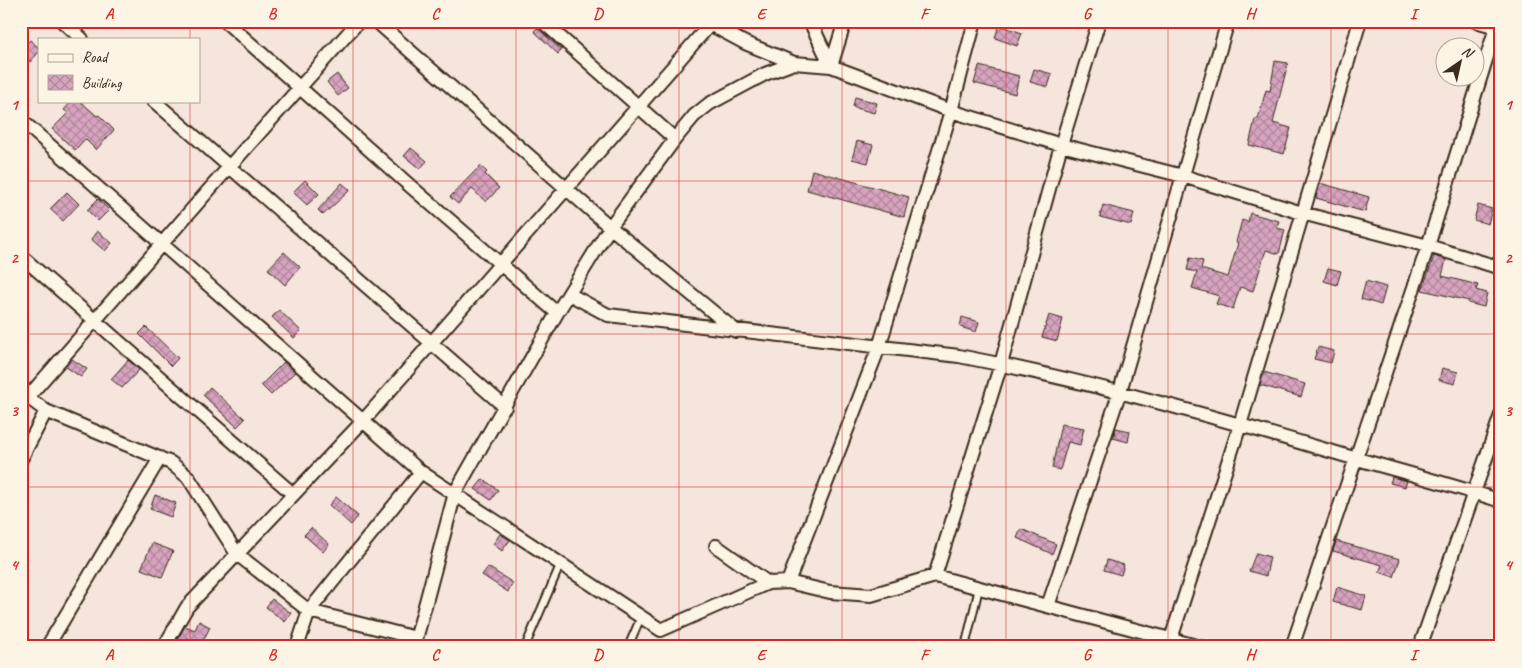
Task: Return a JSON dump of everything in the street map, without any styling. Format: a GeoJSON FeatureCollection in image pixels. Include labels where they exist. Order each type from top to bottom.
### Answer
{"type":"FeatureCollection","features":[{"type":"Feature","properties":{"kind":"street"},"geometry":{"type":"LineString","coordinates":[[62,21],[81,38]]}},
{"type":"Feature","properties":{"kind":"street"},"geometry":{"type":"LineString","coordinates":[[225,21],[409,185],[557,313]]}},
{"type":"Feature","properties":{"kind":"street"},"geometry":{"type":"LineString","coordinates":[[359,21],[94,320],[25,395],[46,411],[171,463],[188,477],[236,554],[309,611],[416,642],[456,494],[557,313],[610,227],[694,116],[708,104],[764,74],[794,63]]}},
{"type":"Feature","properties":{"kind":"street"},"geometry":{"type":"LineString","coordinates":[[376,21],[610,227],[736,330]]}},
{"type":"Feature","properties":{"kind":"street"},"geometry":{"type":"LineString","coordinates":[[542,21],[675,139]]}},
{"type":"Feature","properties":{"kind":"street"},"geometry":{"type":"LineString","coordinates":[[810,21],[831,66]]}},
{"type":"Feature","properties":{"kind":"street"},"geometry":{"type":"LineString","coordinates":[[831,66],[845,21]]}},
{"type":"Feature","properties":{"kind":"street"},"geometry":{"type":"LineString","coordinates":[[788,582],[879,347],[975,21]]}},
{"type":"Feature","properties":{"kind":"street"},"geometry":{"type":"LineString","coordinates":[[935,576],[1002,364],[1061,145],[1099,21]]}},
{"type":"Feature","properties":{"kind":"street"},"geometry":{"type":"LineString","coordinates":[[1048,606],[1120,391],[1228,21]]}},
{"type":"Feature","properties":{"kind":"street"},"geometry":{"type":"LineString","coordinates":[[1171,639],[1240,425],[1360,21]]}},
{"type":"Feature","properties":{"kind":"street"},"geometry":{"type":"LineString","coordinates":[[1292,647],[1428,246],[1498,25],[1475,21]]}},
{"type":"Feature","properties":{"kind":"street"},"geometry":{"type":"LineString","coordinates":[[164,647],[187,607],[364,420],[709,22],[745,43],[794,63],[831,66],[950,111],[1061,145],[1183,176],[1302,213],[1428,246],[1501,268]]}},
{"type":"Feature","properties":{"kind":"street"},"geometry":{"type":"LineString","coordinates":[[155,102],[504,407]]}},
{"type":"Feature","properties":{"kind":"street"},"geometry":{"type":"LineString","coordinates":[[21,120],[421,472],[661,630],[768,583],[788,582],[830,592],[871,595],[935,576],[1200,647]]}},
{"type":"Feature","properties":{"kind":"street"},"geometry":{"type":"LineString","coordinates":[[21,256],[293,494]]}},
{"type":"Feature","properties":{"kind":"street"},"geometry":{"type":"LineString","coordinates":[[570,294],[608,315],[959,356],[1002,364],[1120,391],[1501,501]]}},
{"type":"Feature","properties":{"kind":"street"},"geometry":{"type":"LineString","coordinates":[[21,459],[46,411]]}},
{"type":"Feature","properties":{"kind":"street"},"geometry":{"type":"LineString","coordinates":[[1420,647],[1501,415]]}},
{"type":"Feature","properties":{"kind":"street"},"geometry":{"type":"LineString","coordinates":[[47,647],[160,458]]}},
{"type":"Feature","properties":{"kind":"street"},"geometry":{"type":"LineString","coordinates":[[297,647],[309,611],[421,472]]}},
{"type":"Feature","properties":{"kind":"street"},"geometry":{"type":"LineString","coordinates":[[716,546],[768,583]]}},
{"type":"Feature","properties":{"kind":"lane"},"geometry":{"type":"LineString","coordinates":[[525,647],[561,564]]}},
{"type":"Feature","properties":{"kind":"lane"},"geometry":{"type":"LineString","coordinates":[[965,647],[979,588]]}},
{"type":"Feature","properties":{"kind":"lane"},"geometry":{"type":"LineString","coordinates":[[628,647],[641,617]]}},
{"type":"Feature","properties":{"kind":"building"},"geometry":{"type":"Polygon","coordinates":[[[999,25],[1022,33],[1017,46],[995,38],[999,25]]]}},
{"type":"Feature","properties":{"kind":"building"},"geometry":{"type":"Polygon","coordinates":[[[537,28],[562,50],[558,54],[534,31],[537,28]]]}},
{"type":"Feature","properties":{"kind":"building"},"geometry":{"type":"Polygon","coordinates":[[[30,40],[38,47],[38,53],[30,62],[21,54],[21,49],[30,40]]]}},
{"type":"Feature","properties":{"kind":"building"},"geometry":{"type":"Polygon","coordinates":[[[1275,61],[1288,63],[1273,123],[1291,128],[1284,154],[1249,145],[1255,119],[1258,119],[1266,90],[1270,91],[1275,61]]]}},
{"type":"Feature","properties":{"kind":"building"},"geometry":{"type":"Polygon","coordinates":[[[979,66],[1019,76],[1015,94],[974,83],[979,66]]]}},
{"type":"Feature","properties":{"kind":"building"},"geometry":{"type":"Polygon","coordinates":[[[1034,69],[1052,74],[1048,87],[1030,82],[1034,69]]]}},
{"type":"Feature","properties":{"kind":"building"},"geometry":{"type":"Polygon","coordinates":[[[337,74],[348,88],[338,96],[327,82],[337,74]]]}},
{"type":"Feature","properties":{"kind":"building"},"geometry":{"type":"Polygon","coordinates":[[[855,97],[877,103],[874,113],[853,107],[855,97]]]}},
{"type":"Feature","properties":{"kind":"building"},"geometry":{"type":"Polygon","coordinates":[[[71,102],[81,102],[97,116],[99,115],[114,130],[96,150],[85,139],[75,150],[52,129],[68,113],[64,110],[71,102]]]}},
{"type":"Feature","properties":{"kind":"building"},"geometry":{"type":"Polygon","coordinates":[[[857,141],[873,145],[868,163],[852,159],[857,141]]]}},
{"type":"Feature","properties":{"kind":"building"},"geometry":{"type":"Polygon","coordinates":[[[411,148],[427,161],[420,169],[404,156],[411,148]]]}},
{"type":"Feature","properties":{"kind":"building"},"geometry":{"type":"Polygon","coordinates":[[[480,166],[499,188],[486,202],[472,189],[458,204],[450,197],[480,166]]]}},
{"type":"Feature","properties":{"kind":"building"},"geometry":{"type":"Polygon","coordinates":[[[812,170],[909,197],[904,217],[807,190],[812,170]]]}},
{"type":"Feature","properties":{"kind":"building"},"geometry":{"type":"Polygon","coordinates":[[[305,180],[319,194],[307,205],[293,192],[305,180]]]}},
{"type":"Feature","properties":{"kind":"building"},"geometry":{"type":"Polygon","coordinates":[[[342,183],[350,190],[323,215],[318,210],[342,183]]]}},
{"type":"Feature","properties":{"kind":"building"},"geometry":{"type":"Polygon","coordinates":[[[1320,183],[1369,197],[1365,212],[1316,198],[1320,183]]]}},
{"type":"Feature","properties":{"kind":"building"},"geometry":{"type":"Polygon","coordinates":[[[67,192],[79,204],[63,221],[50,209],[67,192]]]}},
{"type":"Feature","properties":{"kind":"building"},"geometry":{"type":"Polygon","coordinates":[[[98,199],[109,210],[98,221],[87,210],[98,199]]]}},
{"type":"Feature","properties":{"kind":"building"},"geometry":{"type":"Polygon","coordinates":[[[1103,205],[1134,213],[1131,225],[1100,217],[1103,205]]]}},
{"type":"Feature","properties":{"kind":"building"},"geometry":{"type":"Polygon","coordinates":[[[1478,205],[1492,209],[1488,224],[1474,220],[1478,205]]]}},
{"type":"Feature","properties":{"kind":"building"},"geometry":{"type":"Polygon","coordinates":[[[1250,213],[1279,221],[1277,228],[1285,230],[1279,254],[1266,250],[1253,291],[1240,287],[1233,309],[1216,304],[1219,296],[1192,288],[1197,272],[1187,270],[1190,258],[1203,261],[1201,269],[1228,277],[1238,243],[1236,242],[1242,220],[1248,222],[1250,213]]]}},
{"type":"Feature","properties":{"kind":"building"},"geometry":{"type":"Polygon","coordinates":[[[97,231],[112,243],[105,251],[91,239],[97,231]]]}},
{"type":"Feature","properties":{"kind":"building"},"geometry":{"type":"Polygon","coordinates":[[[284,252],[300,267],[285,285],[268,269],[284,252]]]}},
{"type":"Feature","properties":{"kind":"building"},"geometry":{"type":"Polygon","coordinates":[[[1434,256],[1446,260],[1442,276],[1478,285],[1476,290],[1487,293],[1484,307],[1468,303],[1469,301],[1422,290],[1434,256]]]}},
{"type":"Feature","properties":{"kind":"building"},"geometry":{"type":"Polygon","coordinates":[[[1328,268],[1341,271],[1337,285],[1324,281],[1328,268]]]}},
{"type":"Feature","properties":{"kind":"building"},"geometry":{"type":"Polygon","coordinates":[[[1366,281],[1386,287],[1381,305],[1361,299],[1366,281]]]}},
{"type":"Feature","properties":{"kind":"building"},"geometry":{"type":"Polygon","coordinates":[[[279,310],[301,331],[294,338],[272,317],[279,310]]]}},
{"type":"Feature","properties":{"kind":"building"},"geometry":{"type":"Polygon","coordinates":[[[1049,315],[1063,319],[1057,341],[1042,337],[1049,315]]]}},
{"type":"Feature","properties":{"kind":"building"},"geometry":{"type":"Polygon","coordinates":[[[962,317],[979,322],[976,332],[960,327],[962,317]]]}},
{"type":"Feature","properties":{"kind":"building"},"geometry":{"type":"Polygon","coordinates":[[[146,327],[178,358],[171,366],[139,334],[146,327]]]}},
{"type":"Feature","properties":{"kind":"building"},"geometry":{"type":"Polygon","coordinates":[[[1318,347],[1334,351],[1331,363],[1314,359],[1318,347]]]}},
{"type":"Feature","properties":{"kind":"building"},"geometry":{"type":"Polygon","coordinates":[[[72,359],[87,369],[81,377],[66,367],[72,359]]]}},
{"type":"Feature","properties":{"kind":"building"},"geometry":{"type":"Polygon","coordinates":[[[128,360],[139,370],[122,388],[111,379],[128,360]]]}},
{"type":"Feature","properties":{"kind":"building"},"geometry":{"type":"Polygon","coordinates":[[[284,362],[295,372],[271,395],[261,385],[284,362]]]}},
{"type":"Feature","properties":{"kind":"building"},"geometry":{"type":"Polygon","coordinates":[[[1442,368],[1458,372],[1455,384],[1439,380],[1442,368]]]}},
{"type":"Feature","properties":{"kind":"building"},"geometry":{"type":"Polygon","coordinates":[[[1264,372],[1305,384],[1301,397],[1260,385],[1264,372]]]}},
{"type":"Feature","properties":{"kind":"building"},"geometry":{"type":"Polygon","coordinates":[[[210,387],[245,419],[237,427],[203,395],[210,387]]]}},
{"type":"Feature","properties":{"kind":"building"},"geometry":{"type":"Polygon","coordinates":[[[1061,424],[1084,428],[1080,445],[1068,442],[1060,470],[1052,468],[1061,424]]]}},
{"type":"Feature","properties":{"kind":"building"},"geometry":{"type":"Polygon","coordinates":[[[1116,428],[1130,431],[1128,442],[1113,438],[1116,428]]]}},
{"type":"Feature","properties":{"kind":"building"},"geometry":{"type":"Polygon","coordinates":[[[1392,477],[1407,481],[1405,487],[1390,483],[1392,477]]]}},
{"type":"Feature","properties":{"kind":"building"},"geometry":{"type":"Polygon","coordinates":[[[483,479],[498,490],[491,500],[475,489],[483,479]]]}},
{"type":"Feature","properties":{"kind":"building"},"geometry":{"type":"Polygon","coordinates":[[[155,495],[176,503],[171,517],[150,509],[155,495]]]}},
{"type":"Feature","properties":{"kind":"building"},"geometry":{"type":"Polygon","coordinates":[[[336,497],[358,516],[351,525],[329,505],[336,497]]]}},
{"type":"Feature","properties":{"kind":"building"},"geometry":{"type":"Polygon","coordinates":[[[311,528],[329,544],[323,552],[304,535],[311,528]]]}},
{"type":"Feature","properties":{"kind":"building"},"geometry":{"type":"Polygon","coordinates":[[[1021,529],[1056,544],[1052,554],[1017,538],[1021,529]]]}},
{"type":"Feature","properties":{"kind":"building"},"geometry":{"type":"Polygon","coordinates":[[[500,534],[510,540],[502,551],[493,544],[500,534]]]}},
{"type":"Feature","properties":{"kind":"building"},"geometry":{"type":"Polygon","coordinates":[[[1336,541],[1400,559],[1394,577],[1379,572],[1382,565],[1333,551],[1336,541]]]}},
{"type":"Feature","properties":{"kind":"building"},"geometry":{"type":"Polygon","coordinates":[[[152,543],[173,551],[162,577],[141,569],[152,543]]]}},
{"type":"Feature","properties":{"kind":"building"},"geometry":{"type":"Polygon","coordinates":[[[1256,553],[1270,557],[1266,576],[1249,571],[1256,553]]]}},
{"type":"Feature","properties":{"kind":"building"},"geometry":{"type":"Polygon","coordinates":[[[1107,560],[1124,565],[1121,575],[1104,570],[1107,560]]]}},
{"type":"Feature","properties":{"kind":"building"},"geometry":{"type":"Polygon","coordinates":[[[488,567],[513,583],[508,592],[482,575],[488,567]]]}},
{"type":"Feature","properties":{"kind":"building"},"geometry":{"type":"Polygon","coordinates":[[[1337,587],[1366,596],[1362,610],[1333,602],[1337,587]]]}},
{"type":"Feature","properties":{"kind":"building"},"geometry":{"type":"Polygon","coordinates":[[[272,599],[291,613],[285,622],[266,607],[272,599]]]}},
{"type":"Feature","properties":{"kind":"building"},"geometry":{"type":"Polygon","coordinates":[[[199,621],[210,627],[201,645],[187,638],[184,647],[174,647],[185,626],[195,630],[199,621]]]}}]}
